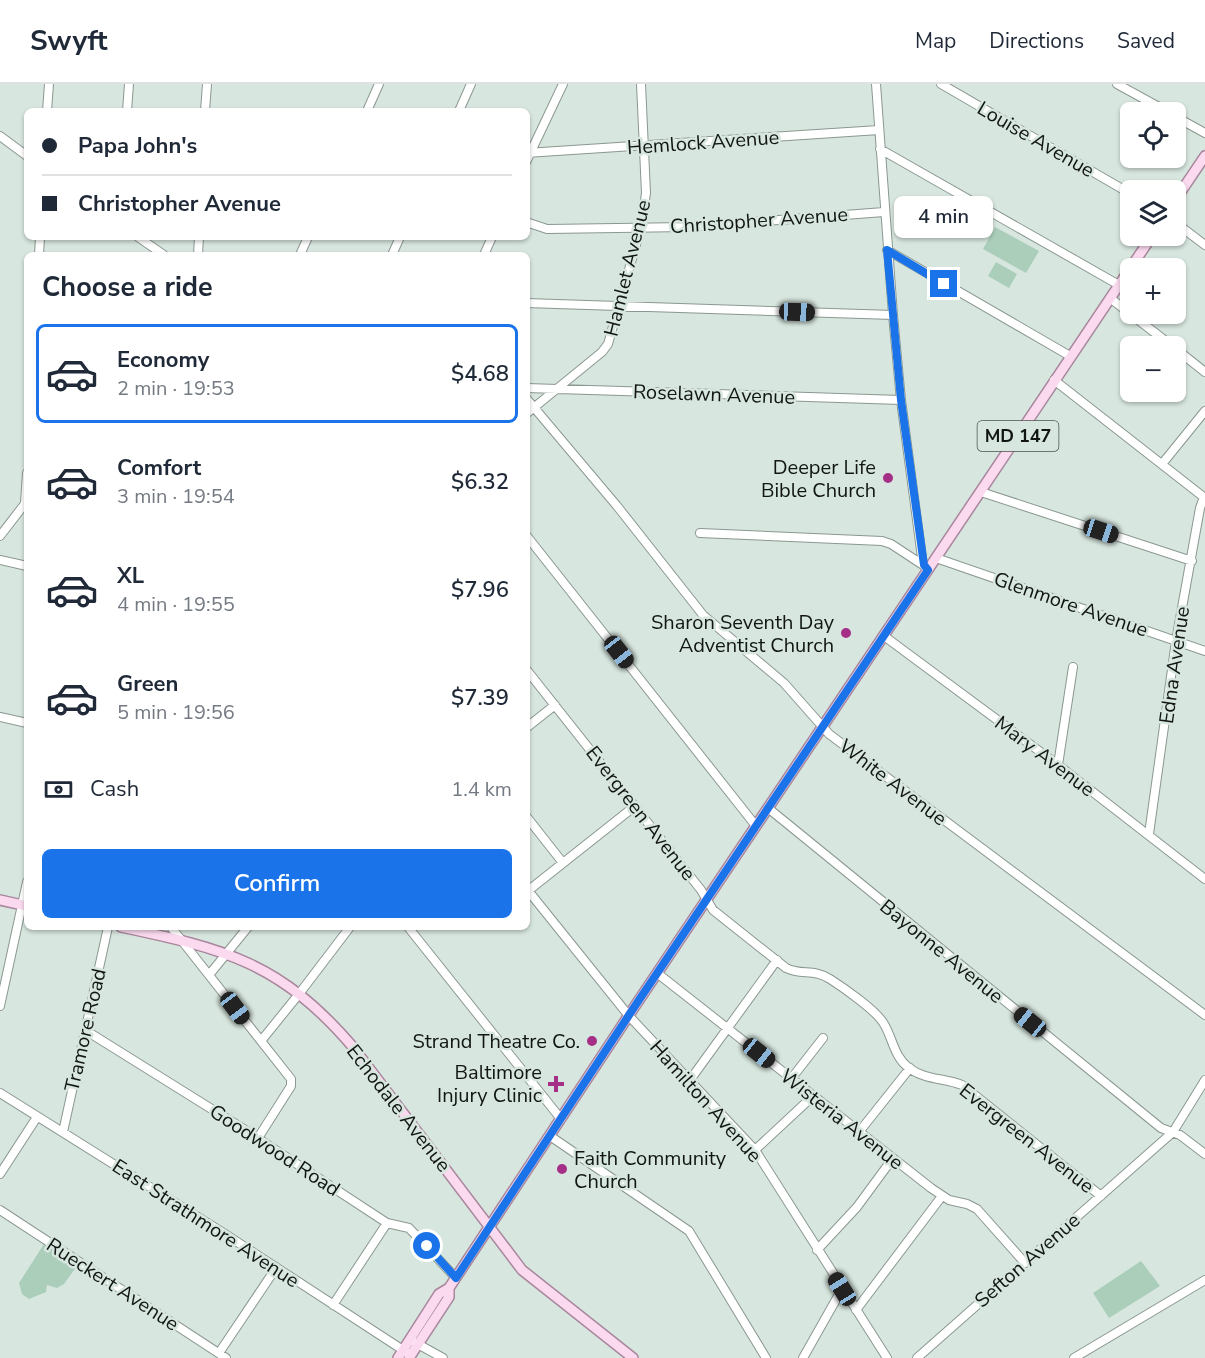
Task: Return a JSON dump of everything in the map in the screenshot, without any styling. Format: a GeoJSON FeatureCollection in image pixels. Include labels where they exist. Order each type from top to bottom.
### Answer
{"type":"FeatureCollection","features":[{"type":"Feature","properties":{"kind":"main road"},"geometry":{"type":"LineString","coordinates":[[1186,185],[1205,156]]}},
{"type":"Feature","properties":{"kind":"main road","name":"MD 147"},"geometry":{"type":"LineString","coordinates":[[405,1355],[439,1294],[449,1288],[456,1278],[628,1016],[884,636],[926,567],[936,558],[1145,246]]}},
{"type":"Feature","properties":{"kind":"main road"},"geometry":{"type":"LineString","coordinates":[[0,900],[24,905]]}},
{"type":"Feature","properties":{"kind":"main road","name":"Echodale Avenue"},"geometry":{"type":"LineString","coordinates":[[135,930],[228,953],[275,976],[324,1015],[352,1047],[522,1270],[633,1358]]}},
{"type":"Feature","properties":{"kind":"street"},"geometry":{"type":"LineString","coordinates":[[47,108],[49,84]]}},
{"type":"Feature","properties":{"kind":"street"},"geometry":{"type":"LineString","coordinates":[[127,108],[129,84]]}},
{"type":"Feature","properties":{"kind":"street"},"geometry":{"type":"LineString","coordinates":[[205,108],[207,84]]}},
{"type":"Feature","properties":{"kind":"street"},"geometry":{"type":"LineString","coordinates":[[368,108],[379,84]]}},
{"type":"Feature","properties":{"kind":"street"},"geometry":{"type":"LineString","coordinates":[[460,108],[471,84]]}},
{"type":"Feature","properties":{"kind":"street"},"geometry":{"type":"LineString","coordinates":[[530,151],[563,84]]}},
{"type":"Feature","properties":{"kind":"street","name":"Hamlet Avenue"},"geometry":{"type":"LineString","coordinates":[[530,411],[606,348],[641,227],[647,184],[641,84]]}},
{"type":"Feature","properties":{"kind":"street"},"geometry":{"type":"LineString","coordinates":[[876,84],[887,250],[901,400],[926,567]]}},
{"type":"Feature","properties":{"kind":"street","name":"Louise Avenue"},"geometry":{"type":"LineString","coordinates":[[941,84],[1120,188]]}},
{"type":"Feature","properties":{"kind":"street"},"geometry":{"type":"LineString","coordinates":[[1117,84],[1150,102]]}},
{"type":"Feature","properties":{"kind":"street"},"geometry":{"type":"LineString","coordinates":[[1186,123],[1205,133]]}},
{"type":"Feature","properties":{"kind":"street","name":"Hemlock Avenue"},"geometry":{"type":"LineString","coordinates":[[530,153],[879,130]]}},
{"type":"Feature","properties":{"kind":"street"},"geometry":{"type":"LineString","coordinates":[[0,136],[24,154]]}},
{"type":"Feature","properties":{"kind":"street"},"geometry":{"type":"LineString","coordinates":[[880,149],[1119,285]]}},
{"type":"Feature","properties":{"kind":"street","name":"Christopher Avenue"},"geometry":{"type":"LineString","coordinates":[[530,223],[547,229],[687,227],[884,212]]}},
{"type":"Feature","properties":{"kind":"street"},"geometry":{"type":"LineString","coordinates":[[1186,231],[1205,245]]}},
{"type":"Feature","properties":{"kind":"street"},"geometry":{"type":"LineString","coordinates":[[142,240],[160,252]]}},
{"type":"Feature","properties":{"kind":"street"},"geometry":{"type":"LineString","coordinates":[[887,250],[1070,356]]}},
{"type":"Feature","properties":{"kind":"street"},"geometry":{"type":"LineString","coordinates":[[1110,298],[1159,336]]}},
{"type":"Feature","properties":{"kind":"street"},"geometry":{"type":"LineString","coordinates":[[530,303],[893,315]]}},
{"type":"Feature","properties":{"kind":"street"},"geometry":{"type":"LineString","coordinates":[[1186,357],[1205,372]]}},
{"type":"Feature","properties":{"kind":"street"},"geometry":{"type":"LineString","coordinates":[[1054,381],[1204,498]]}},
{"type":"Feature","properties":{"kind":"street","name":"Roselawn Avenue"},"geometry":{"type":"LineString","coordinates":[[530,388],[901,400]]}},
{"type":"Feature","properties":{"kind":"street","name":"White Avenue"},"geometry":{"type":"LineString","coordinates":[[530,402],[704,615],[784,683],[832,736],[1205,1015]]}},
{"type":"Feature","properties":{"kind":"street"},"geometry":{"type":"LineString","coordinates":[[1162,464],[1205,411]]}},
{"type":"Feature","properties":{"kind":"street"},"geometry":{"type":"LineString","coordinates":[[981,492],[1191,561]]}},
{"type":"Feature","properties":{"kind":"street","name":"Edna Avenue"},"geometry":{"type":"LineString","coordinates":[[1149,834],[1176,640],[1200,508],[1204,498]]}},
{"type":"Feature","properties":{"kind":"street"},"geometry":{"type":"LineString","coordinates":[[0,536],[24,505]]}},
{"type":"Feature","properties":{"kind":"street"},"geometry":{"type":"LineString","coordinates":[[700,533],[882,541],[891,544],[926,567]]}},
{"type":"Feature","properties":{"kind":"street"},"geometry":{"type":"LineString","coordinates":[[530,540],[756,826]]}},
{"type":"Feature","properties":{"kind":"street","name":"Glenmore Avenue"},"geometry":{"type":"LineString","coordinates":[[936,558],[1205,651]]}},
{"type":"Feature","properties":{"kind":"street"},"geometry":{"type":"LineString","coordinates":[[0,560],[24,565]]}},
{"type":"Feature","properties":{"kind":"street","name":"Mary Avenue"},"geometry":{"type":"LineString","coordinates":[[884,636],[1058,765],[1205,879]]}},
{"type":"Feature","properties":{"kind":"street"},"geometry":{"type":"LineString","coordinates":[[1058,765],[1073,667]]}},
{"type":"Feature","properties":{"kind":"street","name":"Evergreen Avenue"},"geometry":{"type":"LineString","coordinates":[[530,674],[635,806],[707,899],[713,910],[791,970],[821,974],[877,1016],[884,1024],[899,1057],[910,1068],[930,1078],[962,1085],[1101,1196]]}},
{"type":"Feature","properties":{"kind":"street"},"geometry":{"type":"LineString","coordinates":[[530,725],[555,705]]}},
{"type":"Feature","properties":{"kind":"street"},"geometry":{"type":"LineString","coordinates":[[0,717],[24,722]]}},
{"type":"Feature","properties":{"kind":"street"},"geometry":{"type":"LineString","coordinates":[[530,887],[635,806]]}},
{"type":"Feature","properties":{"kind":"street","name":"Bayonne Avenue"},"geometry":{"type":"LineString","coordinates":[[768,808],[1161,1128],[1180,1135],[1205,1154]]}},
{"type":"Feature","properties":{"kind":"street"},"geometry":{"type":"LineString","coordinates":[[530,821],[563,863]]}},
{"type":"Feature","properties":{"kind":"street","name":"Hamilton Avenue"},"geometry":{"type":"LineString","coordinates":[[530,893],[628,1016],[755,1150],[887,1358]]}},
{"type":"Feature","properties":{"kind":"street"},"geometry":{"type":"LineString","coordinates":[[0,1006],[24,905]]}},
{"type":"Feature","properties":{"kind":"street","name":"Tramore Road"},"geometry":{"type":"LineString","coordinates":[[63,1132],[107,930]]}},
{"type":"Feature","properties":{"kind":"street"},"geometry":{"type":"LineString","coordinates":[[174,930],[291,1079],[292,1083],[258,1138]]}},
{"type":"Feature","properties":{"kind":"street"},"geometry":{"type":"LineString","coordinates":[[209,975],[246,930]]}},
{"type":"Feature","properties":{"kind":"street"},"geometry":{"type":"LineString","coordinates":[[261,1041],[348,930]]}},
{"type":"Feature","properties":{"kind":"street"},"geometry":{"type":"LineString","coordinates":[[410,930],[561,1119]]}},
{"type":"Feature","properties":{"kind":"street"},"geometry":{"type":"LineString","coordinates":[[690,1080],[777,960]]}},
{"type":"Feature","properties":{"kind":"street","name":"Wisteria Avenue"},"geometry":{"type":"LineString","coordinates":[[657,973],[942,1196],[967,1204],[982,1213],[1025,1263]]}},
{"type":"Feature","properties":{"kind":"street","name":"Goodwood Road"},"geometry":{"type":"LineString","coordinates":[[85,1030],[258,1138],[387,1224],[409,1228],[456,1278]]}},
{"type":"Feature","properties":{"kind":"street"},"geometry":{"type":"LineString","coordinates":[[791,1079],[823,1038]]}},
{"type":"Feature","properties":{"kind":"street"},"geometry":{"type":"LineString","coordinates":[[859,1132],[910,1068]]}},
{"type":"Feature","properties":{"kind":"street","name":"Sefton Avenue"},"geometry":{"type":"LineString","coordinates":[[917,1358],[1173,1132],[1205,1080]]}},
{"type":"Feature","properties":{"kind":"street","name":"East Strathmore Avenue"},"geometry":{"type":"LineString","coordinates":[[0,1093],[225,1234],[405,1355]]}},
{"type":"Feature","properties":{"kind":"street"},"geometry":{"type":"LineString","coordinates":[[755,1150],[813,1096]]}},
{"type":"Feature","properties":{"kind":"street"},"geometry":{"type":"LineString","coordinates":[[0,1174],[38,1117]]}},
{"type":"Feature","properties":{"kind":"street"},"geometry":{"type":"LineString","coordinates":[[549,1136],[689,1231],[766,1358]]}},
{"type":"Feature","properties":{"kind":"street"},"geometry":{"type":"LineString","coordinates":[[818,1250],[857,1207],[892,1158]]}},
{"type":"Feature","properties":{"kind":"street"},"geometry":{"type":"LineString","coordinates":[[856,1310],[942,1196]]}},
{"type":"Feature","properties":{"kind":"street","name":"Rueckert Avenue"},"geometry":{"type":"LineString","coordinates":[[0,1210],[223,1356]]}},
{"type":"Feature","properties":{"kind":"street"},"geometry":{"type":"LineString","coordinates":[[333,1305],[387,1224]]}},
{"type":"Feature","properties":{"kind":"street"},"geometry":{"type":"LineString","coordinates":[[223,1356],[276,1268]]}},
{"type":"Feature","properties":{"kind":"street"},"geometry":{"type":"LineString","coordinates":[[1074,1358],[1205,1280]]}},
{"type":"Feature","properties":{"kind":"street"},"geometry":{"type":"LineString","coordinates":[[803,1358],[842,1289]]}},
{"type":"Feature","properties":{"kind":"street"},"geometry":{"type":"LineString","coordinates":[[414,1342],[442,1358]]}},
{"type":"Feature","properties":{"kind":"green space"},"geometry":{"type":"Polygon","coordinates":[[[995,227],[1039,251],[1026,273],[983,249],[995,227]]]}},
{"type":"Feature","properties":{"kind":"green space"},"geometry":{"type":"Polygon","coordinates":[[[996,262],[1017,274],[1009,288],[988,276],[996,262]]]}},
{"type":"Feature","properties":{"kind":"green space"},"geometry":{"type":"Polygon","coordinates":[[[44,1244],[77,1266],[64,1284],[57,1288],[47,1285],[46,1292],[29,1299],[22,1294],[19,1283],[44,1244]]]}},
{"type":"Feature","properties":{"kind":"green space"},"geometry":{"type":"Polygon","coordinates":[[[1141,1261],[1160,1286],[1109,1318],[1093,1293],[1141,1261]]]}},
{"type":"Feature","properties":{"kind":"place","name":"Deeper Life Bible Church"},"geometry":{"type":"Point","coordinates":[888,478]}},
{"type":"Feature","properties":{"kind":"place","name":"Sharon Seventh Day Adventist Church"},"geometry":{"type":"Point","coordinates":[846,633]}},
{"type":"Feature","properties":{"kind":"place","name":"Strand Theatre Co."},"geometry":{"type":"Point","coordinates":[592,1041]}},
{"type":"Feature","properties":{"kind":"place","name":"Baltimore Injury Clinic"},"geometry":{"type":"Point","coordinates":[556,1084]}},
{"type":"Feature","properties":{"kind":"place","name":"Faith Community Church"},"geometry":{"type":"Point","coordinates":[562,1169]}},
{"type":"Feature","properties":{"kind":"route"},"geometry":{"type":"LineString","coordinates":[[427,1246],[456,1278],[633,1009],[928,570],[924,565],[901,400],[887,250],[944,284]]}}]}
